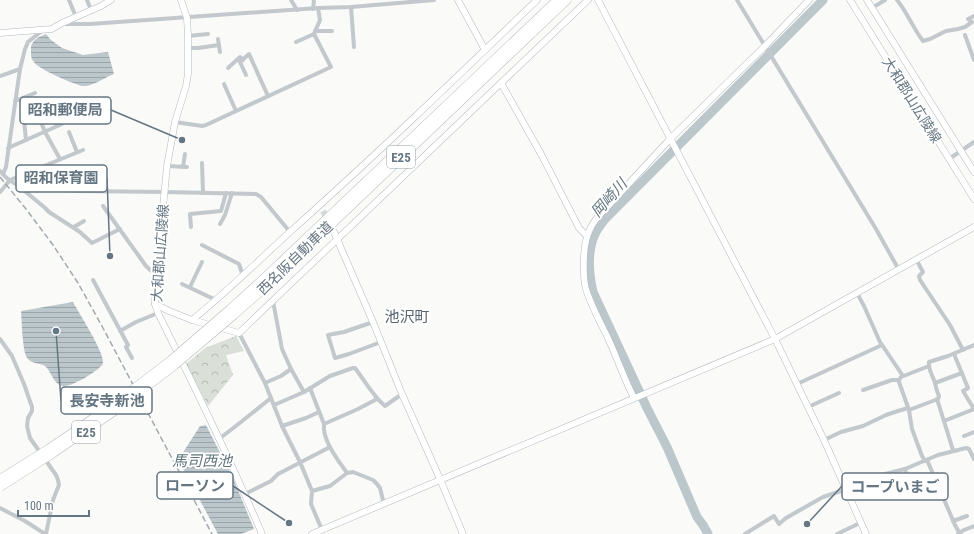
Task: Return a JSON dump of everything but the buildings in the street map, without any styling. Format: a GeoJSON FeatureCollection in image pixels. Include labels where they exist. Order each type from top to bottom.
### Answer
{"type":"FeatureCollection","features":[{"type":"Feature","properties":{"kind":"highway","name":"西名阪自動車道"},"geometry":{"type":"LineString","coordinates":[[232,312],[263,279],[556,0]]}},
{"type":"Feature","properties":{"kind":"highway","name":"西名阪自動車道"},"geometry":{"type":"LineString","coordinates":[[0,487],[50,452],[82,426],[117,406],[171,360],[268,285],[568,0]]}},
{"type":"Feature","properties":{"kind":"highway"},"geometry":{"type":"LineString","coordinates":[[502,62],[573,0]]}},
{"type":"Feature","properties":{"kind":"highway","name":"西名阪自動車道"},"geometry":{"type":"LineString","coordinates":[[0,479],[50,452]]}},
{"type":"Feature","properties":{"kind":"street"},"geometry":{"type":"LineString","coordinates":[[69,0],[76,17]]}},
{"type":"Feature","properties":{"kind":"street"},"geometry":{"type":"LineString","coordinates":[[87,0],[91,10]]}},
{"type":"Feature","properties":{"kind":"street"},"geometry":{"type":"LineString","coordinates":[[0,33],[52,29],[111,0]]}},
{"type":"Feature","properties":{"kind":"street","name":"大和郡山広陵線"},"geometry":{"type":"LineString","coordinates":[[181,0],[186,17],[188,36],[188,74],[186,86],[175,122],[167,166],[163,207],[161,260],[155,304],[245,494],[262,534]]}},
{"type":"Feature","properties":{"kind":"street"},"geometry":{"type":"LineString","coordinates":[[291,0],[297,10]]}},
{"type":"Feature","properties":{"kind":"street"},"geometry":{"type":"LineString","coordinates":[[175,122],[202,126],[206,125],[331,67],[315,32],[320,20],[314,0]]}},
{"type":"Feature","properties":{"kind":"street"},"geometry":{"type":"LineString","coordinates":[[60,24],[90,24],[316,8],[351,7],[434,0]]}},
{"type":"Feature","properties":{"kind":"street"},"geometry":{"type":"LineString","coordinates":[[458,0],[485,50]]}},
{"type":"Feature","properties":{"kind":"street"},"geometry":{"type":"LineString","coordinates":[[192,320],[243,276],[290,232],[322,208],[536,0]]}},
{"type":"Feature","properties":{"kind":"street"},"geometry":{"type":"LineString","coordinates":[[239,333],[588,0]]}},
{"type":"Feature","properties":{"kind":"street"},"geometry":{"type":"LineString","coordinates":[[598,0],[775,339],[847,489],[866,534]]}},
{"type":"Feature","properties":{"kind":"street"},"geometry":{"type":"LineString","coordinates":[[737,0],[876,229],[899,270]]}},
{"type":"Feature","properties":{"kind":"street"},"geometry":{"type":"LineString","coordinates":[[635,398],[586,290],[584,263],[587,236],[591,226],[671,140],[810,0]]}},
{"type":"Feature","properties":{"kind":"street","name":"大和郡山広陵線"},"geometry":{"type":"LineString","coordinates":[[850,0],[974,199]]}},
{"type":"Feature","properties":{"kind":"street","name":"大和郡山広陵線"},"geometry":{"type":"LineString","coordinates":[[867,0],[974,172]]}},
{"type":"Feature","properties":{"kind":"street"},"geometry":{"type":"LineString","coordinates":[[872,8],[885,0]]}},
{"type":"Feature","properties":{"kind":"street"},"geometry":{"type":"LineString","coordinates":[[897,0],[923,41],[946,31],[964,32]]}},
{"type":"Feature","properties":{"kind":"street"},"geometry":{"type":"LineString","coordinates":[[351,7],[354,47]]}},
{"type":"Feature","properties":{"kind":"street"},"geometry":{"type":"LineString","coordinates":[[974,16],[968,19],[973,24],[968,25],[964,32],[974,60]]}},
{"type":"Feature","properties":{"kind":"street"},"geometry":{"type":"LineString","coordinates":[[43,30],[28,42],[20,69],[6,167],[1,172],[10,180],[20,186],[78,192],[256,194],[290,232]]}},
{"type":"Feature","properties":{"kind":"street"},"geometry":{"type":"LineString","coordinates":[[296,42],[315,32],[332,31]]}},
{"type":"Feature","properties":{"kind":"street"},"geometry":{"type":"LineString","coordinates":[[188,36],[208,34]]}},
{"type":"Feature","properties":{"kind":"street"},"geometry":{"type":"LineString","coordinates":[[218,39],[220,52]]}},
{"type":"Feature","properties":{"kind":"street"},"geometry":{"type":"LineString","coordinates":[[188,48],[219,45]]}},
{"type":"Feature","properties":{"kind":"street"},"geometry":{"type":"LineString","coordinates":[[246,74],[240,62],[249,54],[268,96]]}},
{"type":"Feature","properties":{"kind":"street"},"geometry":{"type":"LineString","coordinates":[[228,68],[240,57],[243,60]]}},
{"type":"Feature","properties":{"kind":"street"},"geometry":{"type":"LineString","coordinates":[[0,76],[20,69]]}},
{"type":"Feature","properties":{"kind":"street"},"geometry":{"type":"LineString","coordinates":[[501,83],[541,154],[579,228],[587,236]]}},
{"type":"Feature","properties":{"kind":"street"},"geometry":{"type":"LineString","coordinates":[[224,84],[236,111]]}},
{"type":"Feature","properties":{"kind":"street"},"geometry":{"type":"LineString","coordinates":[[15,101],[35,93]]}},
{"type":"Feature","properties":{"kind":"street"},"geometry":{"type":"LineString","coordinates":[[48,104],[57,126]]}},
{"type":"Feature","properties":{"kind":"street"},"geometry":{"type":"LineString","coordinates":[[36,110],[45,132],[60,159]]}},
{"type":"Feature","properties":{"kind":"street"},"geometry":{"type":"LineString","coordinates":[[24,120],[26,140]]}},
{"type":"Feature","properties":{"kind":"street"},"geometry":{"type":"LineString","coordinates":[[8,148],[62,124]]}},
{"type":"Feature","properties":{"kind":"street"},"geometry":{"type":"LineString","coordinates":[[69,132],[77,152]]}},
{"type":"Feature","properties":{"kind":"street"},"geometry":{"type":"LineString","coordinates":[[949,159],[974,142]]}},
{"type":"Feature","properties":{"kind":"street"},"geometry":{"type":"LineString","coordinates":[[1,189],[10,180],[83,150]]}},
{"type":"Feature","properties":{"kind":"street"},"geometry":{"type":"LineString","coordinates":[[167,166],[185,167],[185,154]]}},
{"type":"Feature","properties":{"kind":"street"},"geometry":{"type":"LineString","coordinates":[[202,164],[203,193]]}},
{"type":"Feature","properties":{"kind":"street"},"geometry":{"type":"LineString","coordinates":[[67,172],[78,192]]}},
{"type":"Feature","properties":{"kind":"street"},"geometry":{"type":"LineString","coordinates":[[20,186],[48,212],[74,227],[92,243],[120,229]]}},
{"type":"Feature","properties":{"kind":"street"},"geometry":{"type":"LineString","coordinates":[[191,227],[190,214],[222,211],[226,193]]}},
{"type":"Feature","properties":{"kind":"street"},"geometry":{"type":"LineString","coordinates":[[220,224],[225,215],[232,193]]}},
{"type":"Feature","properties":{"kind":"street"},"geometry":{"type":"LineString","coordinates":[[103,206],[146,266],[159,279]]}},
{"type":"Feature","properties":{"kind":"street"},"geometry":{"type":"LineString","coordinates":[[74,227],[84,221]]}},
{"type":"Feature","properties":{"kind":"street"},"geometry":{"type":"LineString","coordinates":[[312,534],[775,339],[974,227]]}},
{"type":"Feature","properties":{"kind":"street"},"geometry":{"type":"LineString","coordinates":[[334,232],[463,534]]}},
{"type":"Feature","properties":{"kind":"street"},"geometry":{"type":"LineString","coordinates":[[202,244],[239,264],[243,276]]}},
{"type":"Feature","properties":{"kind":"street"},"geometry":{"type":"LineString","coordinates":[[916,260],[923,272],[919,276],[920,280],[950,324],[963,350]]}},
{"type":"Feature","properties":{"kind":"street"},"geometry":{"type":"LineString","coordinates":[[190,287],[202,262]]}},
{"type":"Feature","properties":{"kind":"street"},"geometry":{"type":"LineString","coordinates":[[93,280],[128,345],[126,347],[132,358]]}},
{"type":"Feature","properties":{"kind":"street"},"geometry":{"type":"LineString","coordinates":[[182,284],[216,300]]}},
{"type":"Feature","properties":{"kind":"street"},"geometry":{"type":"LineString","coordinates":[[857,293],[882,345],[903,376]]}},
{"type":"Feature","properties":{"kind":"street"},"geometry":{"type":"LineString","coordinates":[[273,301],[282,349],[304,392]]}},
{"type":"Feature","properties":{"kind":"street"},"geometry":{"type":"LineString","coordinates":[[155,304],[168,311],[192,320],[239,333],[265,383],[282,426],[300,462],[312,491],[311,504],[322,530]]}},
{"type":"Feature","properties":{"kind":"street"},"geometry":{"type":"LineString","coordinates":[[120,331],[136,322],[158,313]]}},
{"type":"Feature","properties":{"kind":"street"},"geometry":{"type":"LineString","coordinates":[[373,322],[328,336],[335,358],[381,342]]}},
{"type":"Feature","properties":{"kind":"street"},"geometry":{"type":"LineString","coordinates":[[0,339],[12,356],[32,407],[27,426],[30,438],[56,475],[59,485],[53,500],[46,534],[0,508]]}},
{"type":"Feature","properties":{"kind":"street"},"geometry":{"type":"LineString","coordinates":[[797,384],[882,345]]}},
{"type":"Feature","properties":{"kind":"street"},"geometry":{"type":"LineString","coordinates":[[864,390],[892,380],[899,380],[903,376],[929,366],[929,362],[954,354],[974,345]]}},
{"type":"Feature","properties":{"kind":"street"},"geometry":{"type":"LineString","coordinates":[[944,421],[974,410],[963,390],[968,388],[954,354]]}},
{"type":"Feature","properties":{"kind":"street"},"geometry":{"type":"LineString","coordinates":[[929,366],[935,383],[938,396],[937,399],[953,450]]}},
{"type":"Feature","properties":{"kind":"street"},"geometry":{"type":"LineString","coordinates":[[274,405],[304,392],[330,376],[353,368],[355,368],[377,399],[385,406],[402,394]]}},
{"type":"Feature","properties":{"kind":"street"},"geometry":{"type":"LineString","coordinates":[[265,383],[281,376],[291,369]]}},
{"type":"Feature","properties":{"kind":"street"},"geometry":{"type":"LineString","coordinates":[[935,383],[962,373]]}},
{"type":"Feature","properties":{"kind":"street"},"geometry":{"type":"LineString","coordinates":[[899,380],[909,409],[912,429],[959,534],[974,526]]}},
{"type":"Feature","properties":{"kind":"street"},"geometry":{"type":"LineString","coordinates":[[310,388],[324,424],[323,429],[330,447],[347,473]]}},
{"type":"Feature","properties":{"kind":"street"},"geometry":{"type":"LineString","coordinates":[[808,407],[838,393]]}},
{"type":"Feature","properties":{"kind":"street"},"geometry":{"type":"LineString","coordinates":[[219,439],[271,398]]}},
{"type":"Feature","properties":{"kind":"street"},"geometry":{"type":"LineString","coordinates":[[324,424],[377,399]]}},
{"type":"Feature","properties":{"kind":"street"},"geometry":{"type":"LineString","coordinates":[[824,440],[841,432],[863,426],[898,411],[909,409],[937,399]]}},
{"type":"Feature","properties":{"kind":"street"},"geometry":{"type":"LineString","coordinates":[[282,426],[319,412]]}},
{"type":"Feature","properties":{"kind":"street"},"geometry":{"type":"LineString","coordinates":[[964,436],[974,432]]}},
{"type":"Feature","properties":{"kind":"street"},"geometry":{"type":"LineString","coordinates":[[245,494],[270,481],[278,474],[330,447]]}},
{"type":"Feature","properties":{"kind":"street"},"geometry":{"type":"LineString","coordinates":[[745,534],[774,516],[779,524],[786,518],[823,497],[847,489],[873,477],[905,469],[953,450],[969,449],[973,451],[974,458]]}},
{"type":"Feature","properties":{"kind":"street"},"geometry":{"type":"LineString","coordinates":[[905,469],[915,493]]}},
{"type":"Feature","properties":{"kind":"street"},"geometry":{"type":"LineString","coordinates":[[312,491],[330,486],[347,473],[353,472],[372,480],[377,484],[380,488],[384,504]]}},
{"type":"Feature","properties":{"kind":"street"},"geometry":{"type":"LineString","coordinates":[[953,521],[968,516]]}},
{"type":"Feature","properties":{"kind":"street"},"geometry":{"type":"LineString","coordinates":[[837,534],[846,532],[862,522]]}},
{"type":"Feature","properties":{"kind":"green space"},"geometry":{"type":"Polygon","coordinates":[[[236,336],[244,351],[226,355],[233,375],[208,406],[186,364],[205,348],[236,336]]]}},
{"type":"Feature","properties":{"kind":"water"},"geometry":{"type":"Polygon","coordinates":[[[46,34],[51,40],[62,48],[83,55],[108,52],[114,74],[95,83],[83,86],[65,80],[42,69],[32,60],[31,48],[35,40],[46,34]]]}},
{"type":"Feature","properties":{"kind":"water"},"geometry":{"type":"Polygon","coordinates":[[[73,302],[99,349],[103,363],[97,370],[88,376],[71,385],[63,386],[57,383],[45,366],[32,362],[26,356],[23,344],[21,311],[73,302]]]}},
{"type":"Feature","properties":{"kind":"water","name":"馬司西池"},"geometry":{"type":"Polygon","coordinates":[[[206,425],[233,478],[254,529],[241,534],[218,534],[180,463],[182,454],[200,426],[206,425]]]}},
{"type":"Feature","properties":{"kind":"waterway","name":"岡崎川"},"geometry":{"type":"LineString","coordinates":[[708,534],[697,517],[667,447],[647,408],[593,292],[590,278],[590,255],[592,241],[606,218],[823,0]]}},
{"type":"Feature","properties":{"kind":"tunnel"},"geometry":{"type":"LineString","coordinates":[[323,211],[329,222]]}},
{"type":"Feature","properties":{"kind":"railway"},"geometry":{"type":"LineString","coordinates":[[0,177],[53,245],[78,283],[212,534]]}},
{"type":"Feature","properties":{"kind":"place","name":"昭和郵便局"},"geometry":{"type":"Point","coordinates":[182,140]}},
{"type":"Feature","properties":{"kind":"place","name":"昭和保育園"},"geometry":{"type":"Point","coordinates":[110,256]}},
{"type":"Feature","properties":{"kind":"place","name":"長安寺新池"},"geometry":{"type":"Point","coordinates":[56,331]}},
{"type":"Feature","properties":{"kind":"place","name":"ローソン"},"geometry":{"type":"Point","coordinates":[289,523]}},
{"type":"Feature","properties":{"kind":"place","name":"コープいまご"},"geometry":{"type":"Point","coordinates":[807,524]}},
{"type":"Feature","properties":{"kind":"district","name":"池沢町"},"geometry":{"type":"Point","coordinates":[407,317]}}]}
